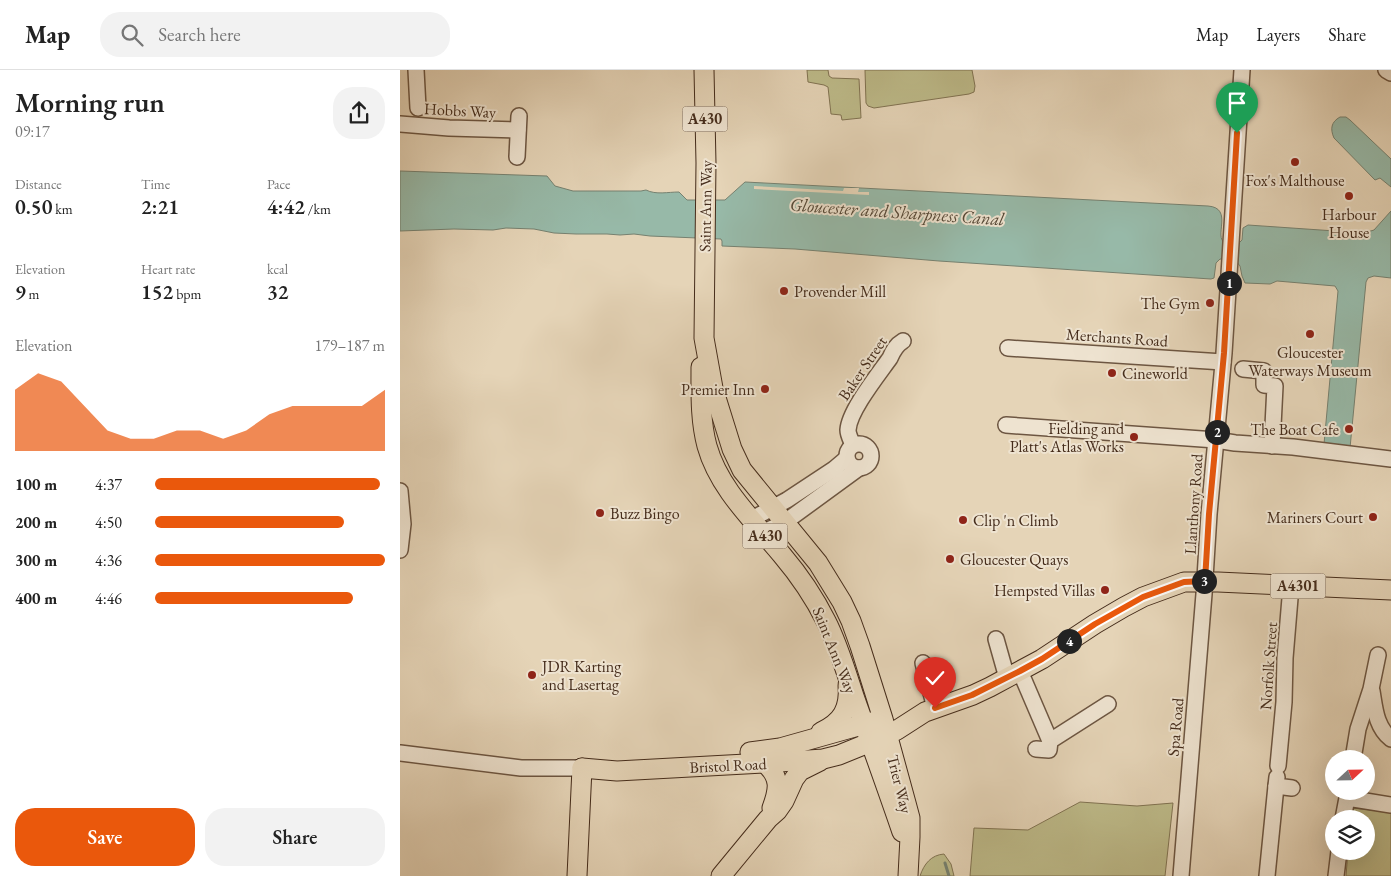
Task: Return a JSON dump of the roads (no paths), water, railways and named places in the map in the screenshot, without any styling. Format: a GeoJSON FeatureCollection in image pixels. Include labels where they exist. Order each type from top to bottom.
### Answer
{"type":"FeatureCollection","features":[{"type":"Feature","properties":{"kind":"main road","name":"Saint Ann Way"},"geometry":{"type":"LineString","coordinates":[[704,72],[706,163],[704,338],[714,388],[732,449],[782,554],[811,595],[827,622],[846,672],[875,731]]}},
{"type":"Feature","properties":{"kind":"main road","name":"Saint Ann Way"},"geometry":{"type":"LineString","coordinates":[[704,338],[702,342],[702,414],[707,447],[720,477],[734,497],[767,520],[818,563],[842,602],[860,646],[875,731]]}},
{"type":"Feature","properties":{"kind":"main road","name":"A4301"},"geometry":{"type":"LineString","coordinates":[[875,731],[897,715],[930,710],[972,695],[1013,675],[1095,624],[1143,597],[1184,582],[1205,581],[1391,590]]}},
{"type":"Feature","properties":{"kind":"main road"},"geometry":{"type":"LineString","coordinates":[[772,754],[830,728],[842,717],[848,700],[846,672]]}},
{"type":"Feature","properties":{"kind":"main road"},"geometry":{"type":"LineString","coordinates":[[772,754],[814,748],[875,731]]}},
{"type":"Feature","properties":{"kind":"main road","name":"Bristol Road"},"geometry":{"type":"LineString","coordinates":[[593,767],[612,760],[703,756],[772,754],[831,757],[875,731]]}},
{"type":"Feature","properties":{"kind":"main road","name":"Trier Way"},"geometry":{"type":"LineString","coordinates":[[875,731],[886,784],[909,851]]}},
{"type":"Feature","properties":{"kind":"main road","name":"Trier Way"},"geometry":{"type":"LineString","coordinates":[[875,731],[906,803],[910,818],[908,876]]}},
{"type":"Feature","properties":{"kind":"main road"},"geometry":{"type":"LineString","coordinates":[[768,819],[776,799],[778,784],[777,778],[772,771],[772,754]]}},
{"type":"Feature","properties":{"kind":"main road"},"geometry":{"type":"LineString","coordinates":[[721,876],[784,802],[794,779],[800,771],[831,757],[849,754],[860,756],[867,761],[886,784]]}},
{"type":"Feature","properties":{"kind":"main road"},"geometry":{"type":"LineString","coordinates":[[577,876],[579,824],[587,804],[593,767]]}},
{"type":"Feature","properties":{"kind":"street"},"geometry":{"type":"LineString","coordinates":[[416,70],[418,108]]}},
{"type":"Feature","properties":{"kind":"street","name":"Llanthony Road"},"geometry":{"type":"LineString","coordinates":[[1205,581],[1209,514],[1223,362],[1242,70]]}},
{"type":"Feature","properties":{"kind":"street"},"geometry":{"type":"LineString","coordinates":[[1386,70],[1391,73]]}},
{"type":"Feature","properties":{"kind":"street","name":"Hobbs Way"},"geometry":{"type":"LineString","coordinates":[[400,124],[449,128],[518,123],[517,157]]}},
{"type":"Feature","properties":{"kind":"street","name":"Baker Street"},"geometry":{"type":"LineString","coordinates":[[850,452],[849,420],[898,344],[903,341]]}},
{"type":"Feature","properties":{"kind":"street","name":"Merchants Road"},"geometry":{"type":"LineString","coordinates":[[1008,348],[1223,362]]}},
{"type":"Feature","properties":{"kind":"street"},"geometry":{"type":"LineString","coordinates":[[1243,370],[1264,371],[1264,385],[1275,386],[1272,446]]}},
{"type":"Feature","properties":{"kind":"street"},"geometry":{"type":"LineString","coordinates":[[1006,425],[1216,440],[1391,459]]}},
{"type":"Feature","properties":{"kind":"street"},"geometry":{"type":"LineString","coordinates":[[857,443],[864,444],[870,450],[869,463],[767,520],[834,469],[857,443]]}},
{"type":"Feature","properties":{"kind":"street"},"geometry":{"type":"LineString","coordinates":[[850,452],[851,466],[859,468]]}},
{"type":"Feature","properties":{"kind":"street"},"geometry":{"type":"LineString","coordinates":[[400,491],[403,524],[400,550]]}},
{"type":"Feature","properties":{"kind":"street","name":"Spa Road"},"geometry":{"type":"LineString","coordinates":[[1181,876],[1205,581]]}},
{"type":"Feature","properties":{"kind":"street","name":"Norfolk Street"},"geometry":{"type":"LineString","coordinates":[[1267,876],[1277,777],[1275,747],[1285,689],[1285,658],[1292,586]]}},
{"type":"Feature","properties":{"kind":"street"},"geometry":{"type":"LineString","coordinates":[[996,639],[1013,675],[1050,741],[1049,750],[1036,750]]}},
{"type":"Feature","properties":{"kind":"street"},"geometry":{"type":"LineString","coordinates":[[1354,750],[1358,729],[1371,689],[1378,656]]}},
{"type":"Feature","properties":{"kind":"street"},"geometry":{"type":"LineString","coordinates":[[923,663],[930,710]]}},
{"type":"Feature","properties":{"kind":"street"},"geometry":{"type":"LineString","coordinates":[[1371,689],[1378,722],[1381,729],[1391,739]]}},
{"type":"Feature","properties":{"kind":"street"},"geometry":{"type":"LineString","coordinates":[[1050,741],[1108,704]]}},
{"type":"Feature","properties":{"kind":"street","name":"Bristol Road"},"geometry":{"type":"LineString","coordinates":[[400,753],[521,768],[593,767]]}},
{"type":"Feature","properties":{"kind":"street"},"geometry":{"type":"LineString","coordinates":[[1277,777],[1292,788]]}},
{"type":"Feature","properties":{"kind":"street"},"geometry":{"type":"LineString","coordinates":[[1370,800],[1391,805]]}},
{"type":"Feature","properties":{"kind":"street"},"geometry":{"type":"LineString","coordinates":[[1336,876],[1338,860]]}},
{"type":"Feature","properties":{"kind":"water"},"geometry":{"type":"Polygon","coordinates":[[[1340,117],[1346,117],[1350,120],[1391,159],[1391,187],[1380,178],[1375,180],[1334,138],[1332,126],[1340,117]]]}},
{"type":"Feature","properties":{"kind":"water","name":"Gloucester and Sharpness Canal"},"geometry":{"type":"Polygon","coordinates":[[[400,171],[547,176],[555,186],[573,191],[646,190],[658,193],[679,192],[687,200],[725,200],[745,182],[1208,206],[1216,208],[1220,212],[1222,217],[1222,240],[1225,243],[1238,244],[1242,240],[1243,228],[1248,225],[1364,233],[1374,230],[1391,211],[1391,278],[1374,276],[1368,278],[1366,282],[1350,448],[1324,444],[1338,291],[1335,286],[1277,281],[1270,284],[1245,283],[1240,266],[1236,261],[1220,259],[1216,263],[1214,278],[1211,279],[939,261],[795,249],[722,246],[721,239],[634,234],[554,233],[534,229],[506,228],[493,230],[400,231],[400,171]]]}},
{"type":"Feature","properties":{"kind":"waterway"},"geometry":{"type":"LineString","coordinates":[[945,863],[949,876]]}},
{"type":"Feature","properties":{"kind":"place","name":"Fox's Malthouse"},"geometry":{"type":"Point","coordinates":[1295,162]}},
{"type":"Feature","properties":{"kind":"place","name":"Harbour House"},"geometry":{"type":"Point","coordinates":[1349,196]}},
{"type":"Feature","properties":{"kind":"place","name":"Provender Mill"},"geometry":{"type":"Point","coordinates":[784,291]}},
{"type":"Feature","properties":{"kind":"place","name":"The Gym"},"geometry":{"type":"Point","coordinates":[1210,303]}},
{"type":"Feature","properties":{"kind":"place","name":"Gloucester Waterways Museum"},"geometry":{"type":"Point","coordinates":[1310,334]}},
{"type":"Feature","properties":{"kind":"place","name":"Cineworld"},"geometry":{"type":"Point","coordinates":[1112,373]}},
{"type":"Feature","properties":{"kind":"place","name":"Premier Inn"},"geometry":{"type":"Point","coordinates":[765,389]}},
{"type":"Feature","properties":{"kind":"place","name":"The Boat Cafe"},"geometry":{"type":"Point","coordinates":[1349,429]}},
{"type":"Feature","properties":{"kind":"place","name":"Fielding and Platt's Atlas Works"},"geometry":{"type":"Point","coordinates":[1134,437]}},
{"type":"Feature","properties":{"kind":"place","name":"Buzz Bingo"},"geometry":{"type":"Point","coordinates":[600,513]}},
{"type":"Feature","properties":{"kind":"place","name":"Mariners Court"},"geometry":{"type":"Point","coordinates":[1373,517]}},
{"type":"Feature","properties":{"kind":"place","name":"Clip 'n Climb"},"geometry":{"type":"Point","coordinates":[963,520]}},
{"type":"Feature","properties":{"kind":"place","name":"Gloucester Quays"},"geometry":{"type":"Point","coordinates":[950,559]}},
{"type":"Feature","properties":{"kind":"place","name":"Hempsted Villas"},"geometry":{"type":"Point","coordinates":[1105,590]}},
{"type":"Feature","properties":{"kind":"place","name":"JDR Karting and Lasertag"},"geometry":{"type":"Point","coordinates":[532,675]}}]}
